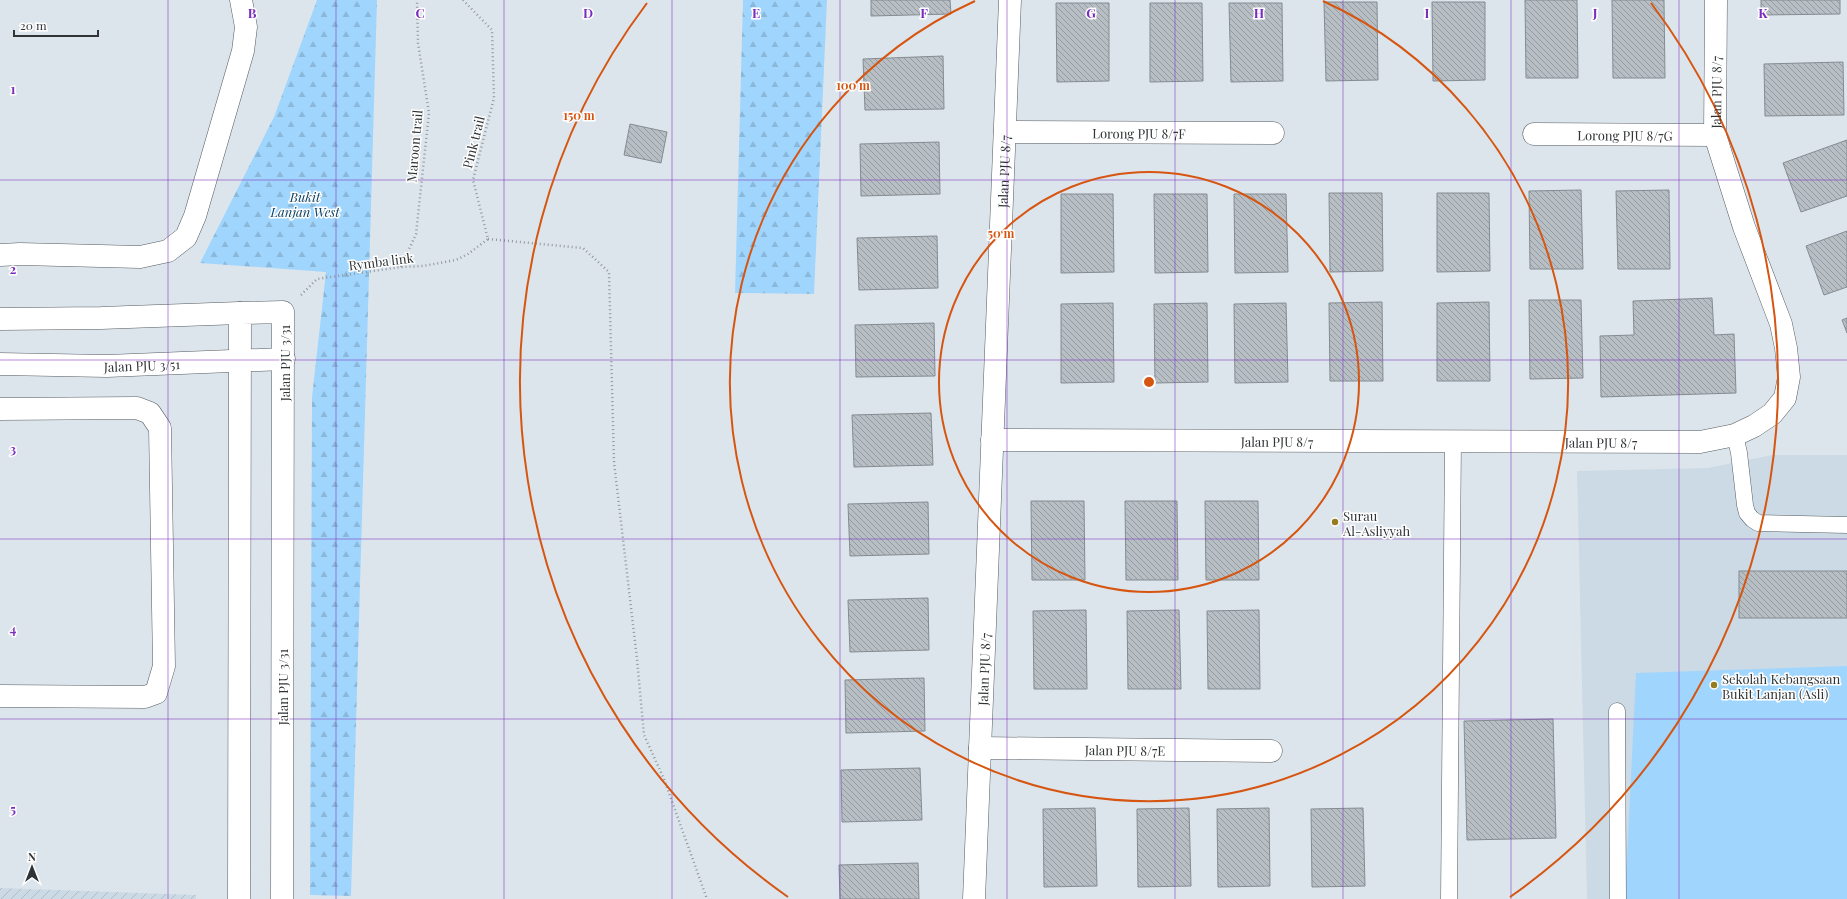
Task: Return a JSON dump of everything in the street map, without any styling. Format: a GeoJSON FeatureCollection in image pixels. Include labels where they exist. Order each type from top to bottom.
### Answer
{"type":"FeatureCollection","features":[{"type":"Feature","properties":{"kind":"street"},"geometry":{"type":"LineString","coordinates":[[0,255],[20,254],[140,257],[168,251],[186,237],[195,216],[243,51],[246,27],[241,0]]}},
{"type":"Feature","properties":{"kind":"street","name":"Jalan PJU 8/7"},"geometry":{"type":"LineString","coordinates":[[974,899],[1010,0]]}},
{"type":"Feature","properties":{"kind":"street","name":"Jalan PJU 8/7"},"geometry":{"type":"LineString","coordinates":[[992,440],[1700,442],[1735,435],[1754,426],[1772,414],[1785,398],[1789,377],[1786,348],[1781,324],[1744,227],[1715,135],[1716,0]]}},
{"type":"Feature","properties":{"kind":"street","name":"Lorong PJU 8/7F"},"geometry":{"type":"LineString","coordinates":[[1005,132],[1273,133]]}},
{"type":"Feature","properties":{"kind":"street","name":"Lorong PJU 8/7G"},"geometry":{"type":"LineString","coordinates":[[1534,134],[1715,135]]}},
{"type":"Feature","properties":{"kind":"street","name":"Jalan PJU 3/31"},"geometry":{"type":"LineString","coordinates":[[240,313],[283,312],[282,899]]}},
{"type":"Feature","properties":{"kind":"street"},"geometry":{"type":"LineString","coordinates":[[0,319],[101,318],[240,313],[239,899]]}},
{"type":"Feature","properties":{"kind":"street","name":"Jalan PJU 3/51"},"geometry":{"type":"LineString","coordinates":[[0,364],[107,366],[284,359]]}},
{"type":"Feature","properties":{"kind":"street"},"geometry":{"type":"LineString","coordinates":[[0,409],[137,408],[150,413],[160,428],[164,666],[156,693],[145,697],[0,696]]}},
{"type":"Feature","properties":{"kind":"street","name":"Jalan PJU 8/7E"},"geometry":{"type":"LineString","coordinates":[[980,748],[1271,751]]}},
{"type":"Feature","properties":{"kind":"lane"},"geometry":{"type":"LineString","coordinates":[[1735,435],[1739,453],[1744,505],[1747,513],[1752,519],[1766,524],[1847,525]]}},
{"type":"Feature","properties":{"kind":"lane"},"geometry":{"type":"LineString","coordinates":[[1449,899],[1453,442]]}},
{"type":"Feature","properties":{"kind":"lane"},"geometry":{"type":"LineString","coordinates":[[1617,711],[1618,899]]}},
{"type":"Feature","properties":{"kind":"path","name":"Maroon trail"},"geometry":{"type":"LineString","coordinates":[[401,267],[416,234],[429,113],[418,43],[417,0]]}},
{"type":"Feature","properties":{"kind":"path","name":"Pink trail"},"geometry":{"type":"LineString","coordinates":[[463,0],[492,30],[494,98],[473,180],[488,239]]}},
{"type":"Feature","properties":{"kind":"path","name":"Rymba link"},"geometry":{"type":"LineString","coordinates":[[283,312],[317,279],[401,267],[423,266],[456,260],[468,254],[488,239]]}},
{"type":"Feature","properties":{"kind":"path"},"geometry":{"type":"LineString","coordinates":[[488,239],[583,248],[610,272],[614,462],[637,659],[644,735],[664,779],[707,899]]}},
{"type":"Feature","properties":{"kind":"shaded area","name":"Sekolah Kebangsaan Bukit Lanjan (Asli)"},"geometry":{"type":"Polygon","coordinates":[[[1772,455],[1847,455],[1847,899],[1587,899],[1577,471],[1708,468],[1772,455]]]}},
{"type":"Feature","properties":{"kind":"shaded area"},"geometry":{"type":"Polygon","coordinates":[[[0,888],[196,895],[196,899],[0,899],[0,888]]]}},
{"type":"Feature","properties":{"kind":"green space","name":"Bukit Lanjan West"},"geometry":{"type":"Polygon","coordinates":[[[317,0],[377,0],[351,896],[310,895],[312,397],[326,272],[200,263],[274,117],[317,0]]]}},
{"type":"Feature","properties":{"kind":"green space"},"geometry":{"type":"Polygon","coordinates":[[[743,0],[827,0],[814,294],[735,293],[743,0]]]}},
{"type":"Feature","properties":{"kind":"green space"},"geometry":{"type":"Polygon","coordinates":[[[1847,666],[1847,899],[1625,899],[1636,673],[1847,666]]]}},
{"type":"Feature","properties":{"kind":"building"},"geometry":{"type":"Polygon","coordinates":[[[871,0],[950,0],[951,14],[871,16],[871,0]]]}},
{"type":"Feature","properties":{"kind":"building"},"geometry":{"type":"Polygon","coordinates":[[[1525,0],[1577,0],[1578,78],[1526,78],[1525,0]]]}},
{"type":"Feature","properties":{"kind":"building"},"geometry":{"type":"Polygon","coordinates":[[[1612,0],[1664,0],[1665,78],[1613,78],[1612,0]]]}},
{"type":"Feature","properties":{"kind":"building"},"geometry":{"type":"Polygon","coordinates":[[[1761,0],[1840,0],[1840,14],[1761,15],[1761,0]]]}},
{"type":"Feature","properties":{"kind":"building"},"geometry":{"type":"Polygon","coordinates":[[[1324,2],[1377,2],[1378,80],[1326,81],[1324,2]]]}},
{"type":"Feature","properties":{"kind":"building"},"geometry":{"type":"Polygon","coordinates":[[[1432,2],[1485,2],[1485,80],[1433,81],[1432,2]]]}},
{"type":"Feature","properties":{"kind":"building"},"geometry":{"type":"Polygon","coordinates":[[[1056,3],[1109,3],[1109,81],[1057,82],[1056,3]]]}},
{"type":"Feature","properties":{"kind":"building"},"geometry":{"type":"Polygon","coordinates":[[[1150,3],[1202,3],[1203,81],[1150,82],[1150,3]]]}},
{"type":"Feature","properties":{"kind":"building"},"geometry":{"type":"Polygon","coordinates":[[[1229,3],[1282,3],[1283,81],[1231,82],[1229,3]]]}},
{"type":"Feature","properties":{"kind":"building"},"geometry":{"type":"Polygon","coordinates":[[[943,56],[944,109],[865,110],[863,59],[943,56]]]}},
{"type":"Feature","properties":{"kind":"building"},"geometry":{"type":"Polygon","coordinates":[[[1843,62],[1844,115],[1765,116],[1764,64],[1843,62]]]}},
{"type":"Feature","properties":{"kind":"building"},"geometry":{"type":"Polygon","coordinates":[[[630,124],[667,132],[661,163],[624,155],[630,124]]]}},
{"type":"Feature","properties":{"kind":"building"},"geometry":{"type":"Polygon","coordinates":[[[1847,140],[1847,196],[1801,212],[1783,163],[1847,140]]]}},
{"type":"Feature","properties":{"kind":"building"},"geometry":{"type":"Polygon","coordinates":[[[939,142],[940,194],[861,196],[860,144],[939,142]]]}},
{"type":"Feature","properties":{"kind":"building"},"geometry":{"type":"Polygon","coordinates":[[[1581,190],[1583,269],[1530,269],[1529,191],[1581,190]]]}},
{"type":"Feature","properties":{"kind":"building"},"geometry":{"type":"Polygon","coordinates":[[[1669,190],[1670,269],[1618,269],[1616,191],[1669,190]]]}},
{"type":"Feature","properties":{"kind":"building"},"geometry":{"type":"Polygon","coordinates":[[[1329,193],[1382,193],[1383,271],[1330,272],[1329,193]]]}},
{"type":"Feature","properties":{"kind":"building"},"geometry":{"type":"Polygon","coordinates":[[[1437,193],[1489,193],[1490,271],[1437,272],[1437,193]]]}},
{"type":"Feature","properties":{"kind":"building"},"geometry":{"type":"Polygon","coordinates":[[[1061,194],[1113,194],[1114,272],[1061,273],[1061,194]]]}},
{"type":"Feature","properties":{"kind":"building"},"geometry":{"type":"Polygon","coordinates":[[[1154,194],[1207,194],[1208,272],[1155,273],[1154,194]]]}},
{"type":"Feature","properties":{"kind":"building"},"geometry":{"type":"Polygon","coordinates":[[[1234,194],[1286,194],[1288,272],[1235,273],[1234,194]]]}},
{"type":"Feature","properties":{"kind":"building"},"geometry":{"type":"Polygon","coordinates":[[[1847,231],[1847,287],[1824,295],[1806,246],[1847,231]]]}},
{"type":"Feature","properties":{"kind":"building"},"geometry":{"type":"Polygon","coordinates":[[[937,236],[938,288],[859,290],[857,238],[937,236]]]}},
{"type":"Feature","properties":{"kind":"building"},"geometry":{"type":"Polygon","coordinates":[[[1712,298],[1714,335],[1734,334],[1736,393],[1601,397],[1600,336],[1634,335],[1633,301],[1712,298]]]}},
{"type":"Feature","properties":{"kind":"building"},"geometry":{"type":"Polygon","coordinates":[[[1529,300],[1581,300],[1583,378],[1530,379],[1529,300]]]}},
{"type":"Feature","properties":{"kind":"building"},"geometry":{"type":"Polygon","coordinates":[[[1382,302],[1383,381],[1330,381],[1329,303],[1382,302]]]}},
{"type":"Feature","properties":{"kind":"building"},"geometry":{"type":"Polygon","coordinates":[[[1489,302],[1490,381],[1437,381],[1437,303],[1489,302]]]}},
{"type":"Feature","properties":{"kind":"building"},"geometry":{"type":"Polygon","coordinates":[[[1113,303],[1114,382],[1061,383],[1061,304],[1113,303]]]}},
{"type":"Feature","properties":{"kind":"building"},"geometry":{"type":"Polygon","coordinates":[[[1207,303],[1208,382],[1155,383],[1154,304],[1207,303]]]}},
{"type":"Feature","properties":{"kind":"building"},"geometry":{"type":"Polygon","coordinates":[[[1286,303],[1288,382],[1235,383],[1234,304],[1286,303]]]}},
{"type":"Feature","properties":{"kind":"building"},"geometry":{"type":"Polygon","coordinates":[[[1847,318],[1847,333],[1842,320],[1847,318]]]}},
{"type":"Feature","properties":{"kind":"building"},"geometry":{"type":"Polygon","coordinates":[[[934,323],[935,376],[856,377],[855,325],[934,323]]]}},
{"type":"Feature","properties":{"kind":"building"},"geometry":{"type":"Polygon","coordinates":[[[931,413],[933,465],[854,467],[852,415],[931,413]]]}},
{"type":"Feature","properties":{"kind":"building"},"geometry":{"type":"Polygon","coordinates":[[[1031,501],[1084,501],[1085,580],[1032,580],[1031,501]]]}},
{"type":"Feature","properties":{"kind":"building"},"geometry":{"type":"Polygon","coordinates":[[[1125,501],[1177,501],[1178,580],[1126,580],[1125,501]]]}},
{"type":"Feature","properties":{"kind":"building"},"geometry":{"type":"Polygon","coordinates":[[[1205,501],[1258,501],[1259,580],[1206,580],[1205,501]]]}},
{"type":"Feature","properties":{"kind":"building"},"geometry":{"type":"Polygon","coordinates":[[[928,502],[929,554],[850,556],[848,504],[928,502]]]}},
{"type":"Feature","properties":{"kind":"building"},"geometry":{"type":"Polygon","coordinates":[[[1739,571],[1847,571],[1847,618],[1739,618],[1739,571]]]}},
{"type":"Feature","properties":{"kind":"building"},"geometry":{"type":"Polygon","coordinates":[[[928,598],[929,650],[850,652],[848,600],[928,598]]]}},
{"type":"Feature","properties":{"kind":"building"},"geometry":{"type":"Polygon","coordinates":[[[1086,610],[1087,689],[1034,689],[1033,611],[1086,610]]]}},
{"type":"Feature","properties":{"kind":"building"},"geometry":{"type":"Polygon","coordinates":[[[1179,610],[1181,689],[1128,689],[1127,611],[1179,610]]]}},
{"type":"Feature","properties":{"kind":"building"},"geometry":{"type":"Polygon","coordinates":[[[1259,610],[1260,689],[1208,689],[1207,611],[1259,610]]]}},
{"type":"Feature","properties":{"kind":"building"},"geometry":{"type":"Polygon","coordinates":[[[924,678],[925,731],[846,733],[845,680],[924,678]]]}},
{"type":"Feature","properties":{"kind":"building"},"geometry":{"type":"Polygon","coordinates":[[[1553,719],[1556,838],[1467,840],[1464,721],[1553,719]]]}},
{"type":"Feature","properties":{"kind":"building"},"geometry":{"type":"Polygon","coordinates":[[[920,768],[922,820],[842,822],[841,770],[920,768]]]}},
{"type":"Feature","properties":{"kind":"building"},"geometry":{"type":"Polygon","coordinates":[[[1095,808],[1097,886],[1044,887],[1043,809],[1095,808]]]}},
{"type":"Feature","properties":{"kind":"building"},"geometry":{"type":"Polygon","coordinates":[[[1189,808],[1191,886],[1138,887],[1137,809],[1189,808]]]}},
{"type":"Feature","properties":{"kind":"building"},"geometry":{"type":"Polygon","coordinates":[[[1269,808],[1270,886],[1218,887],[1217,809],[1269,808]]]}},
{"type":"Feature","properties":{"kind":"building"},"geometry":{"type":"Polygon","coordinates":[[[1363,808],[1365,886],[1312,887],[1311,809],[1363,808]]]}},
{"type":"Feature","properties":{"kind":"building"},"geometry":{"type":"Polygon","coordinates":[[[918,863],[919,899],[840,899],[839,865],[918,863]]]}},
{"type":"Feature","properties":{"kind":"place","name":"Surau Al-Asliyyah"},"geometry":{"type":"Point","coordinates":[1335,522]}},
{"type":"Feature","properties":{"kind":"place","name":"Sekolah Kebangsaan Bukit Lanjan (Asli)"},"geometry":{"type":"Point","coordinates":[1714,685]}}]}
